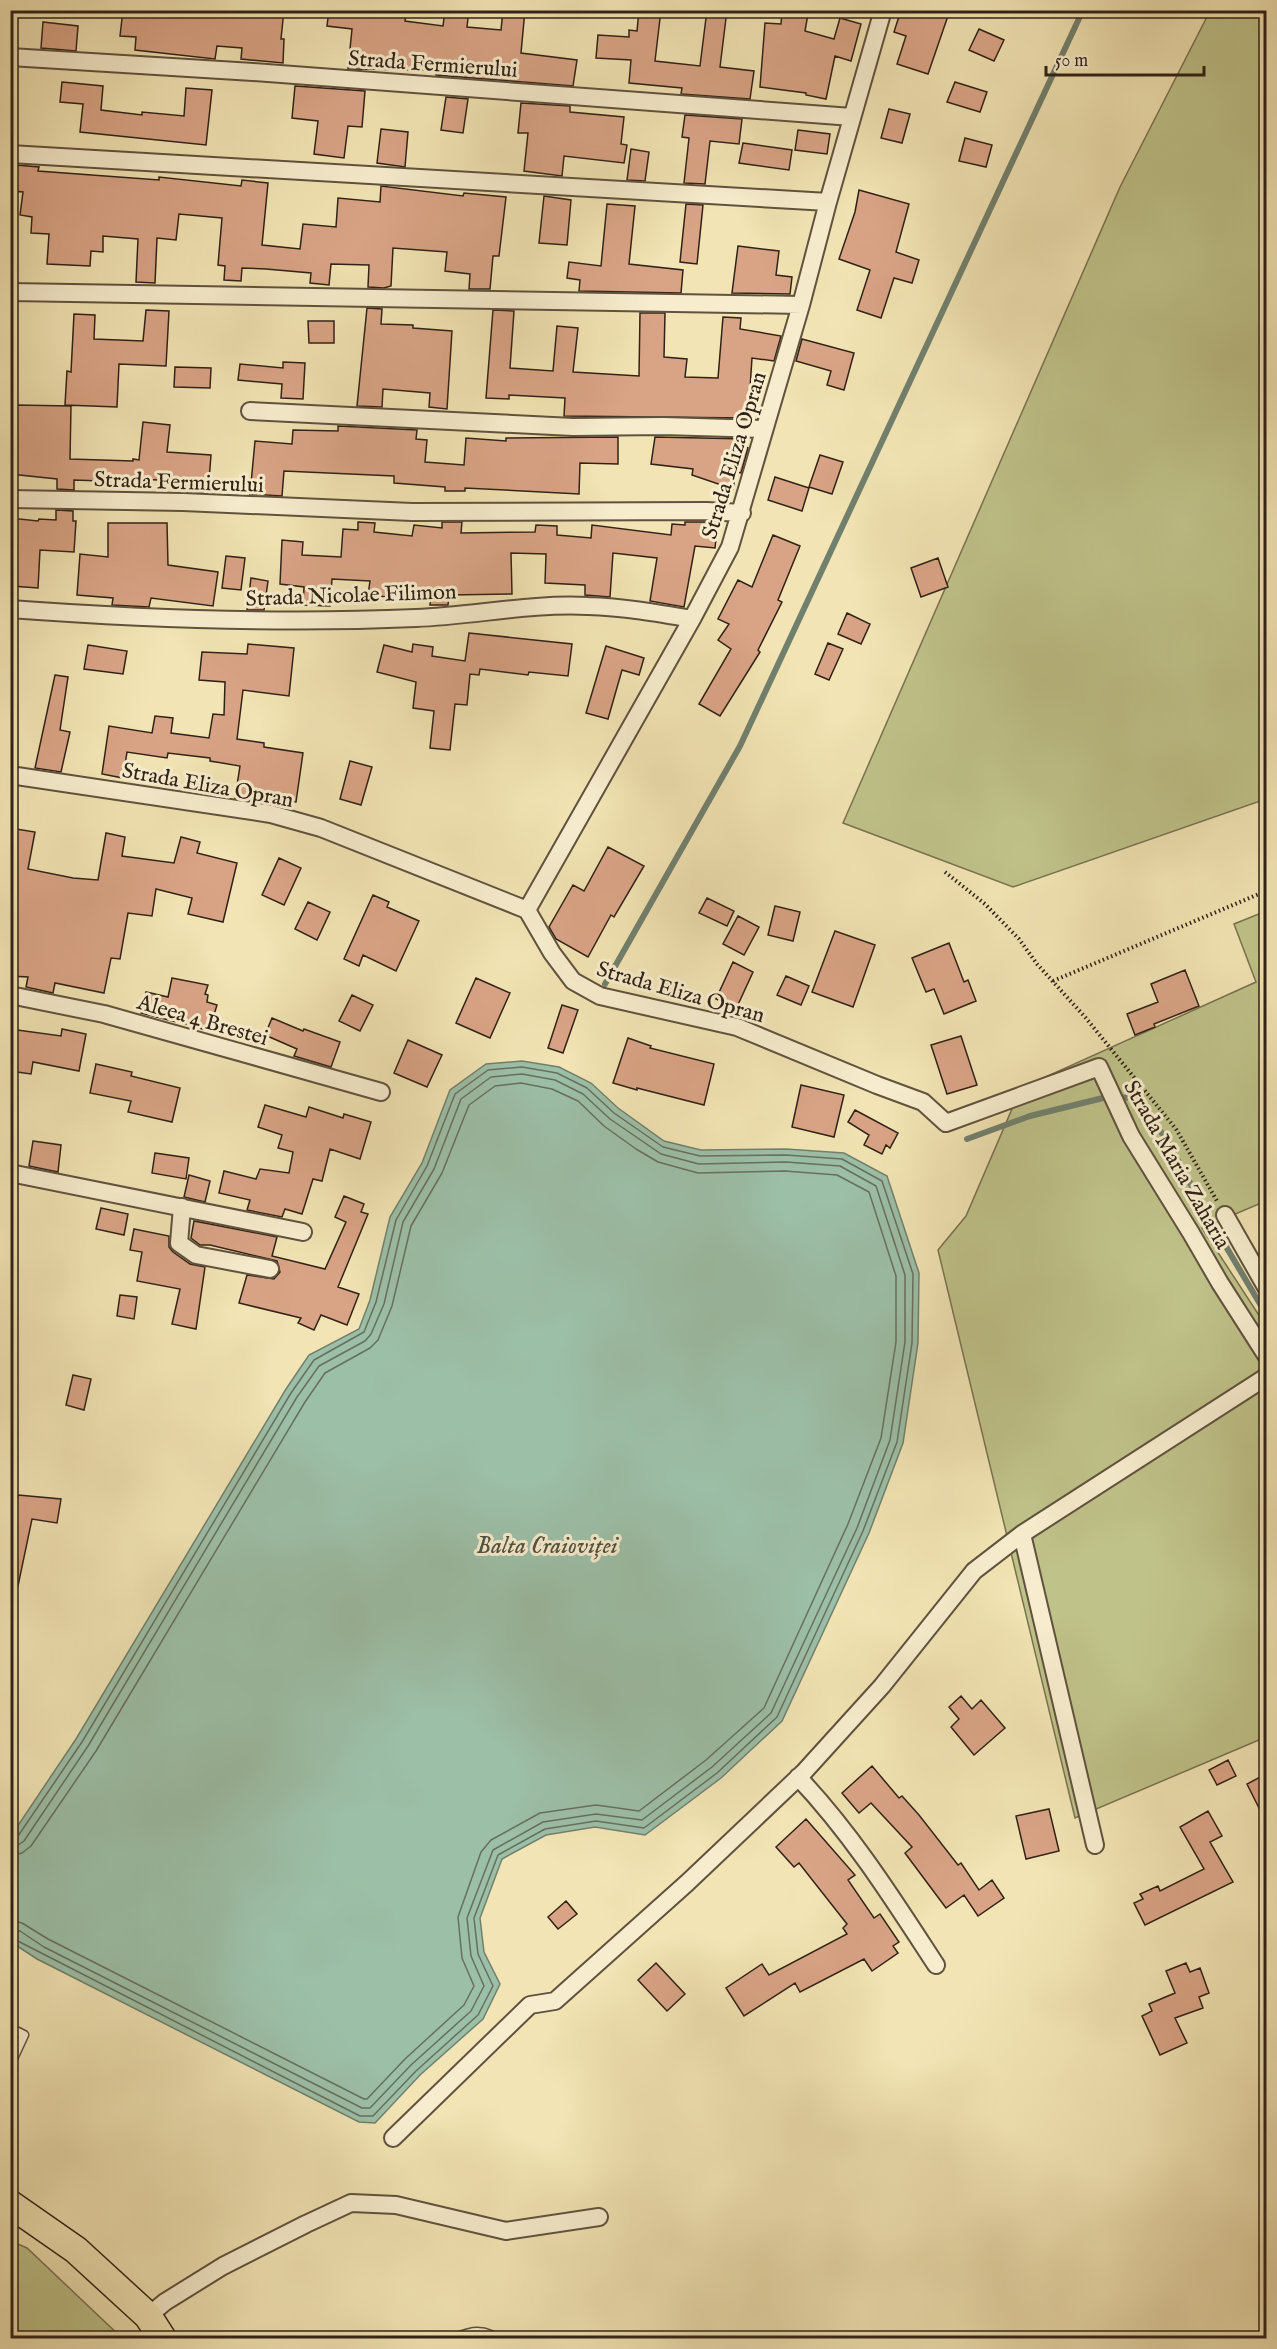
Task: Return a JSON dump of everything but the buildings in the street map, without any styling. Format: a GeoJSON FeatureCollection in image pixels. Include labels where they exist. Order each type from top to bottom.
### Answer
{"type":"FeatureCollection","features":[{"type":"Feature","properties":{"kind":"main road"},"geometry":{"type":"LineString","coordinates":[[10,2204],[76,2250],[148,2316],[162,2338]]}},
{"type":"Feature","properties":{"kind":"street","name":"Strada Eliza Opran"},"geometry":{"type":"LineString","coordinates":[[527,910],[692,619],[730,547],[742,513],[801,305],[882,10]]}},
{"type":"Feature","properties":{"kind":"street","name":"Strada Fermierului"},"geometry":{"type":"LineString","coordinates":[[10,57],[253,72],[852,117]]}},
{"type":"Feature","properties":{"kind":"street"},"geometry":{"type":"LineString","coordinates":[[10,154],[828,202]]}},
{"type":"Feature","properties":{"kind":"street"},"geometry":{"type":"LineString","coordinates":[[10,292],[801,305]]}},
{"type":"Feature","properties":{"kind":"street"},"geometry":{"type":"LineString","coordinates":[[250,411],[573,427],[663,426],[764,429]]}},
{"type":"Feature","properties":{"kind":"street","name":"Strada Fermierului"},"geometry":{"type":"LineString","coordinates":[[10,500],[183,502],[412,512],[707,511],[742,513]]}},
{"type":"Feature","properties":{"kind":"street","name":"Strada Nicolae Filimon"},"geometry":{"type":"LineString","coordinates":[[10,609],[117,616],[297,621],[418,618],[525,608],[587,606],[643,611],[692,619]]}},
{"type":"Feature","properties":{"kind":"street","name":"Strada Eliza Opran"},"geometry":{"type":"LineString","coordinates":[[10,775],[271,814],[321,828],[527,910],[552,953],[573,981],[600,996],[736,1027],[923,1102]]}},
{"type":"Feature","properties":{"kind":"street","name":"Aleea 4 Brestei"},"geometry":{"type":"LineString","coordinates":[[10,994],[104,1014],[381,1092]]}},
{"type":"Feature","properties":{"kind":"street","name":"Strada Maria Zaharia"},"geometry":{"type":"LineString","coordinates":[[923,1102],[946,1123],[1099,1067],[1131,1136],[1220,1284],[1266,1355]]}},
{"type":"Feature","properties":{"kind":"street"},"geometry":{"type":"LineString","coordinates":[[10,1173],[303,1232]]}},
{"type":"Feature","properties":{"kind":"street"},"geometry":{"type":"LineString","coordinates":[[182,1207],[179,1243],[196,1255],[270,1269]]}},
{"type":"Feature","properties":{"kind":"street"},"geometry":{"type":"LineString","coordinates":[[1225,1215],[1266,1287]]}},
{"type":"Feature","properties":{"kind":"street"},"geometry":{"type":"LineString","coordinates":[[393,2138],[530,2005],[555,2001],[687,1883],[798,1777],[882,1686],[974,1571],[1022,1534],[1266,1377]]}},
{"type":"Feature","properties":{"kind":"street"},"geometry":{"type":"LineString","coordinates":[[1022,1534],[1095,1845]]}},
{"type":"Feature","properties":{"kind":"street"},"geometry":{"type":"LineString","coordinates":[[798,1777],[826,1807],[873,1869],[936,1965]]}},
{"type":"Feature","properties":{"kind":"street"},"geometry":{"type":"LineString","coordinates":[[148,2316],[165,2302],[223,2266],[351,2204],[396,2205],[506,2231],[599,2217]]}},
{"type":"Feature","properties":{"kind":"lane"},"geometry":{"type":"LineString","coordinates":[[10,2028],[24,2035],[10,2065]]}},
{"type":"Feature","properties":{"kind":"lane"},"geometry":{"type":"LineString","coordinates":[[455,2338],[473,2331],[484,2332],[493,2338]]}},
{"type":"Feature","properties":{"kind":"path"},"geometry":{"type":"LineString","coordinates":[[945,872],[985,904],[1085,1017],[1176,1129],[1225,1215]]}},
{"type":"Feature","properties":{"kind":"path"},"geometry":{"type":"LineString","coordinates":[[1053,981],[1266,891]]}},
{"type":"Feature","properties":{"kind":"shaded area"},"geometry":{"type":"Polygon","coordinates":[[[1210,11],[1266,11],[1266,799],[1013,887],[843,823],[1120,187],[1210,11]]]}},
{"type":"Feature","properties":{"kind":"shaded area"},"geometry":{"type":"Polygon","coordinates":[[[1266,911],[1266,1201],[1202,1228],[1266,1326],[1266,1737],[1075,1818],[938,1250],[966,1216],[1021,1088],[1256,982],[1234,924],[1266,911]]]}},
{"type":"Feature","properties":{"kind":"shaded area"},"geometry":{"type":"Polygon","coordinates":[[[11,2241],[27,2248],[122,2338],[11,2338],[11,2241]]]}},
{"type":"Feature","properties":{"kind":"water","name":"Balta Craioviței"},"geometry":{"type":"Polygon","coordinates":[[[522,1061],[559,1067],[591,1083],[618,1108],[664,1141],[701,1150],[786,1149],[844,1153],[887,1176],[919,1273],[918,1343],[903,1443],[869,1533],[782,1721],[721,1778],[645,1835],[595,1827],[546,1835],[502,1859],[480,1918],[484,1952],[500,1984],[483,2019],[420,2075],[375,2123],[359,2122],[37,1959],[11,1942],[11,1836],[76,1739],[286,1389],[309,1355],[359,1329],[370,1300],[390,1217],[422,1163],[450,1090],[486,1064],[522,1061]]]}},
{"type":"Feature","properties":{"kind":"waterway"},"geometry":{"type":"LineString","coordinates":[[605,984],[740,746],[1083,10]]}},
{"type":"Feature","properties":{"kind":"waterway"},"geometry":{"type":"LineString","coordinates":[[967,1139],[1030,1116],[1107,1097],[1134,1098],[1165,1137],[1212,1223],[1266,1314]]}}]}
